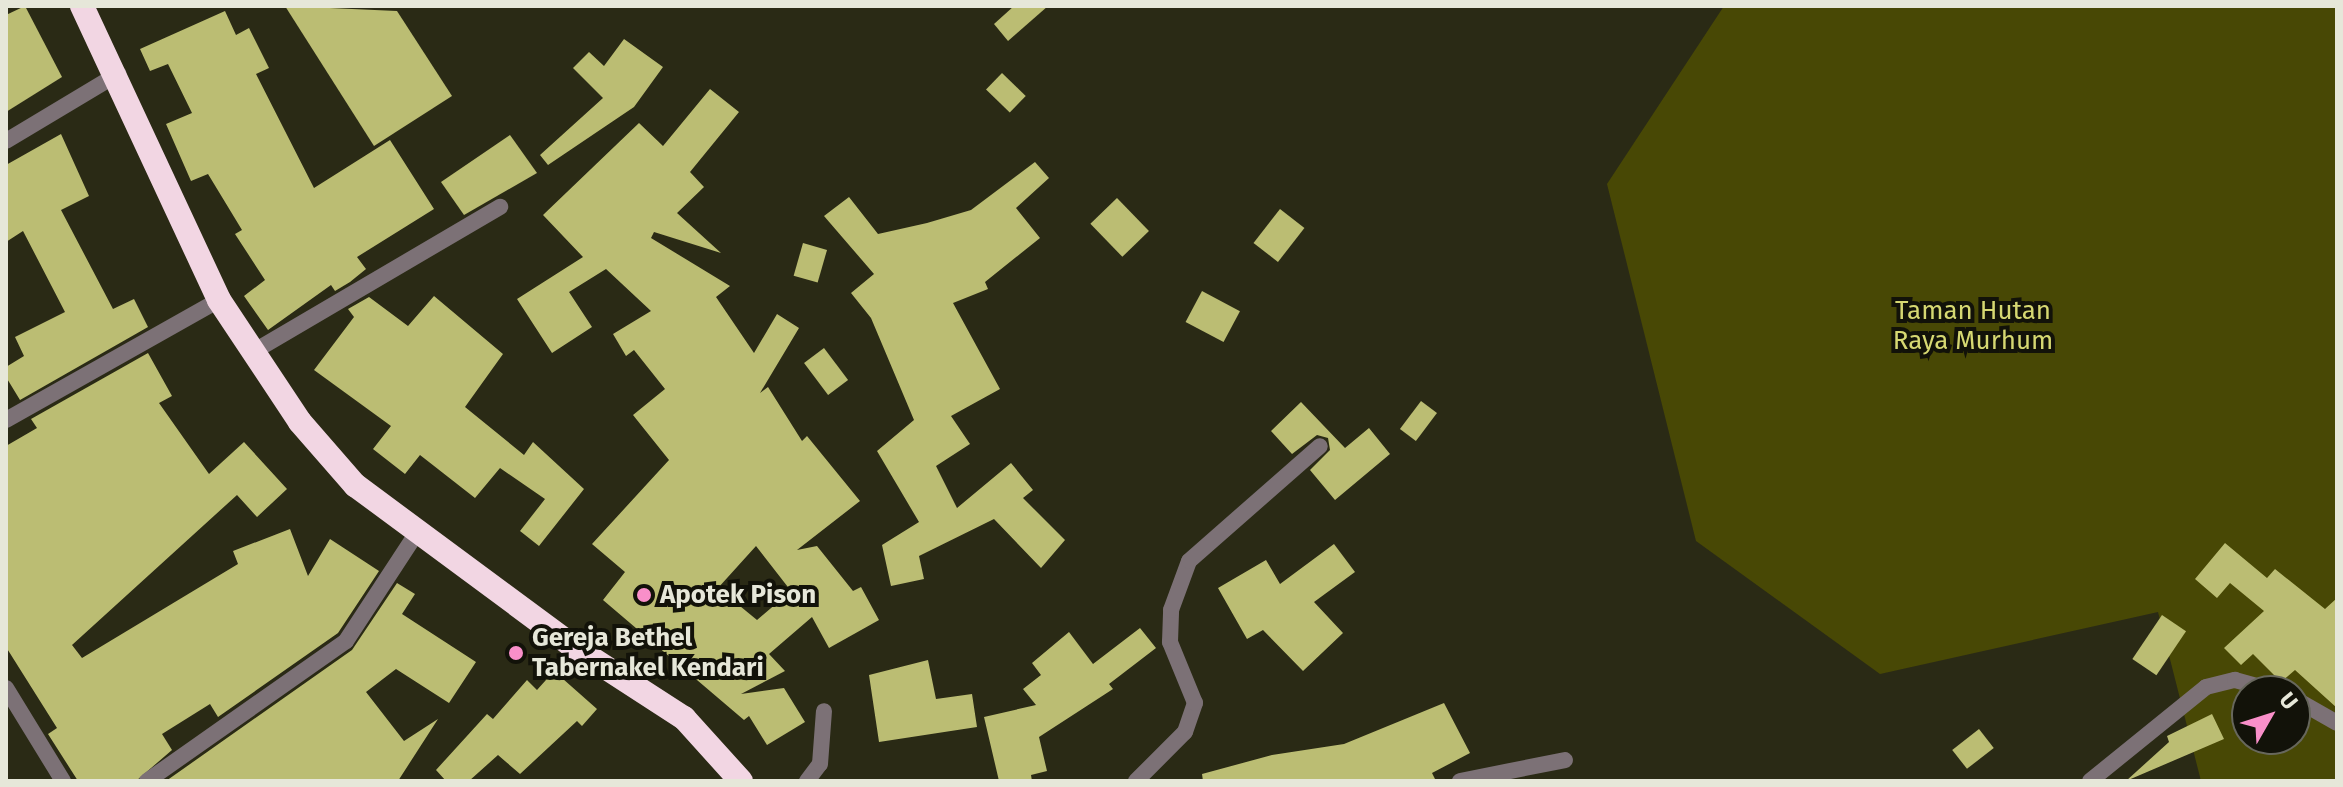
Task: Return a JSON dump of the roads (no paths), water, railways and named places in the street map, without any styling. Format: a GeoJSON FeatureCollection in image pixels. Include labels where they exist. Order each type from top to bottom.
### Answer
{"type":"FeatureCollection","features":[{"type":"Feature","properties":{"kind":"highway"},"geometry":{"type":"LineString","coordinates":[[82,6],[118,74],[219,300],[251,353],[355,485],[416,534],[684,718],[741,781]]}},
{"type":"Feature","properties":{"kind":"street"},"geometry":{"type":"LineString","coordinates":[[6,141],[118,74]]}},
{"type":"Feature","properties":{"kind":"street"},"geometry":{"type":"LineString","coordinates":[[251,353],[500,207]]}},
{"type":"Feature","properties":{"kind":"street"},"geometry":{"type":"LineString","coordinates":[[6,420],[219,300]]}},
{"type":"Feature","properties":{"kind":"street"},"geometry":{"type":"LineString","coordinates":[[1136,781],[1185,732],[1195,703],[1170,642],[1171,610],[1189,561],[1320,446]]}},
{"type":"Feature","properties":{"kind":"street"},"geometry":{"type":"LineString","coordinates":[[147,781],[346,641],[416,534]]}},
{"type":"Feature","properties":{"kind":"street"},"geometry":{"type":"LineString","coordinates":[[2090,781],[2206,687],[2231,681]]}},
{"type":"Feature","properties":{"kind":"street"},"geometry":{"type":"LineString","coordinates":[[6,688],[63,781]]}},
{"type":"Feature","properties":{"kind":"street"},"geometry":{"type":"LineString","coordinates":[[2311,708],[2337,723]]}},
{"type":"Feature","properties":{"kind":"street"},"geometry":{"type":"LineString","coordinates":[[807,781],[820,764],[824,711]]}},
{"type":"Feature","properties":{"kind":"street"},"geometry":{"type":"LineString","coordinates":[[1460,781],[1565,760]]}},
{"type":"Feature","properties":{"kind":"place","name":"Apotek Pison"},"geometry":{"type":"Point","coordinates":[644,595]}},
{"type":"Feature","properties":{"kind":"place","name":"Gereja Bethel Tabernakel Kendari"},"geometry":{"type":"Point","coordinates":[516,653]}},
{"type":"Feature","properties":{"kind":"park label","name":"Taman Hutan Raya Murhum"},"geometry":{"type":"Point","coordinates":[1973,326]}}]}
